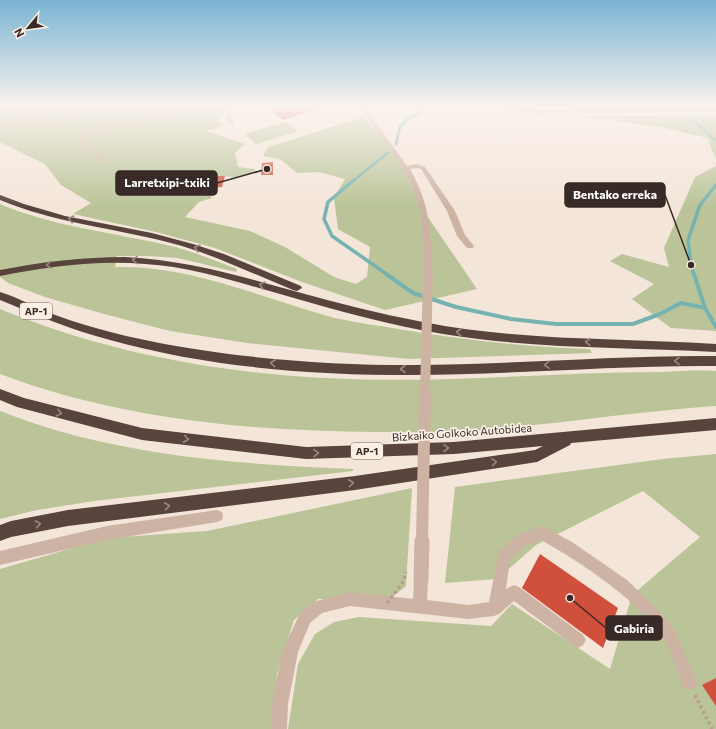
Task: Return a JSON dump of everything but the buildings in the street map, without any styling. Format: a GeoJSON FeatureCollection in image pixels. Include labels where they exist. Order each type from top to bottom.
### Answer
{"type":"FeatureCollection","features":[{"type":"Feature","properties":{"kind":"highway"},"geometry":{"type":"LineString","coordinates":[[0,197],[26,208],[49,214],[152,236],[196,248],[354,310]]}},
{"type":"Feature","properties":{"kind":"highway"},"geometry":{"type":"LineString","coordinates":[[0,273],[78,261],[138,260],[191,266],[399,322],[446,330],[493,336],[716,348]]}},
{"type":"Feature","properties":{"kind":"highway","name":"AP-1"},"geometry":{"type":"LineString","coordinates":[[0,296],[72,324],[116,338],[203,355],[289,365],[379,369],[467,369],[641,361],[716,361]]}},
{"type":"Feature","properties":{"kind":"highway","name":"Bizkaiko Golkoko Autobidea"},"geometry":{"type":"LineString","coordinates":[[0,394],[22,403],[142,434],[306,453],[454,448],[716,424]]}},
{"type":"Feature","properties":{"kind":"highway"},"geometry":{"type":"LineString","coordinates":[[0,533],[10,529],[68,518],[354,483],[537,456],[571,438]]}},
{"type":"Feature","properties":{"kind":"street"},"geometry":{"type":"LineString","coordinates":[[81,140],[104,162]]}},
{"type":"Feature","properties":{"kind":"street"},"geometry":{"type":"LineString","coordinates":[[386,140],[406,168],[421,200],[426,217],[428,258],[420,607]]}},
{"type":"Feature","properties":{"kind":"street"},"geometry":{"type":"LineString","coordinates":[[406,168],[417,166],[423,168],[451,211],[461,236],[470,246]]}},
{"type":"Feature","properties":{"kind":"street"},"geometry":{"type":"LineString","coordinates":[[0,558],[107,533],[217,516]]}},
{"type":"Feature","properties":{"kind":"street"},"geometry":{"type":"LineString","coordinates":[[494,609],[500,586],[504,556],[522,540],[542,533],[567,547],[622,585],[653,615],[670,635],[689,682]]}},
{"type":"Feature","properties":{"kind":"street"},"geometry":{"type":"LineString","coordinates":[[279,729],[280,704],[290,652],[305,618],[318,607],[350,599],[469,612],[494,609],[514,592],[578,640]]}},
{"type":"Feature","properties":{"kind":"path"},"geometry":{"type":"LineString","coordinates":[[689,682],[712,729]]}},
{"type":"Feature","properties":{"kind":"green space"},"geometry":{"type":"Polygon","coordinates":[[[0,140],[233,140],[245,144],[235,153],[238,167],[255,169],[255,172],[235,177],[205,176],[202,183],[212,198],[199,202],[185,217],[250,231],[285,247],[334,277],[356,284],[367,277],[370,247],[338,229],[334,198],[345,179],[319,172],[297,173],[280,159],[263,156],[268,147],[290,140],[384,140],[393,150],[425,213],[477,289],[385,310],[302,282],[215,248],[156,232],[73,214],[91,203],[61,185],[45,164],[0,142],[0,140]]]}},
{"type":"Feature","properties":{"kind":"green space"},"geometry":{"type":"Polygon","coordinates":[[[251,140],[269,140],[256,144],[251,140]]]}},
{"type":"Feature","properties":{"kind":"green space"},"geometry":{"type":"Polygon","coordinates":[[[708,140],[716,140],[716,159],[708,140]]]}},
{"type":"Feature","properties":{"kind":"green space"},"geometry":{"type":"Polygon","coordinates":[[[716,166],[716,331],[671,328],[632,299],[654,284],[610,261],[622,254],[669,267],[664,248],[695,177],[716,166]]]}},
{"type":"Feature","properties":{"kind":"green space"},"geometry":{"type":"Polygon","coordinates":[[[0,204],[39,218],[80,228],[172,246],[237,269],[236,272],[178,258],[149,256],[117,256],[115,267],[172,271],[199,277],[335,318],[351,321],[470,340],[542,347],[590,349],[592,353],[409,359],[247,343],[170,331],[45,297],[8,283],[0,277],[0,204]]]}},
{"type":"Feature","properties":{"kind":"green space"},"geometry":{"type":"Polygon","coordinates":[[[0,309],[54,329],[109,346],[221,368],[277,375],[392,380],[716,371],[716,406],[518,427],[452,432],[375,432],[280,429],[185,420],[91,402],[0,374],[0,309]]]}},
{"type":"Feature","properties":{"kind":"green space"},"geometry":{"type":"Polygon","coordinates":[[[0,411],[55,430],[92,440],[166,454],[240,462],[353,469],[353,471],[94,501],[37,510],[0,519],[0,411]]]}},
{"type":"Feature","properties":{"kind":"green space"},"geometry":{"type":"Polygon","coordinates":[[[716,454],[716,729],[288,729],[298,664],[315,634],[334,622],[359,617],[491,626],[512,604],[610,669],[632,595],[700,537],[643,491],[536,545],[497,579],[445,583],[455,487],[663,459],[716,454]]]}},
{"type":"Feature","properties":{"kind":"green space"},"geometry":{"type":"Polygon","coordinates":[[[412,488],[406,586],[390,599],[318,599],[294,620],[277,674],[273,729],[0,729],[0,569],[107,538],[207,531],[412,488]]]}},
{"type":"Feature","properties":{"kind":"waterway"},"geometry":{"type":"LineString","coordinates":[[396,144],[397,140]]}},
{"type":"Feature","properties":{"kind":"waterway"},"geometry":{"type":"LineString","coordinates":[[353,181],[389,152]]}},
{"type":"Feature","properties":{"kind":"waterway"},"geometry":{"type":"LineString","coordinates":[[354,180],[328,202],[324,219],[332,236],[388,275]]}},
{"type":"Feature","properties":{"kind":"waterway"},"geometry":{"type":"LineString","coordinates":[[694,275],[691,265],[688,240],[700,205],[716,185]]}},
{"type":"Feature","properties":{"kind":"waterway"},"geometry":{"type":"LineString","coordinates":[[386,274],[413,293],[456,307],[511,319],[556,324],[633,324],[660,314],[681,303],[705,308]]}},
{"type":"Feature","properties":{"kind":"waterway"},"geometry":{"type":"LineString","coordinates":[[694,274],[705,308]]}},
{"type":"Feature","properties":{"kind":"waterway"},"geometry":{"type":"LineString","coordinates":[[705,308],[716,327]]}},
{"type":"Feature","properties":{"kind":"place","name":"Larretxipi-txiki"},"geometry":{"type":"Point","coordinates":[267,169]}},
{"type":"Feature","properties":{"kind":"place","name":"Bentako erreka"},"geometry":{"type":"Point","coordinates":[691,265]}},
{"type":"Feature","properties":{"kind":"place","name":"Gabiria"},"geometry":{"type":"Point","coordinates":[570,598]}}]}
